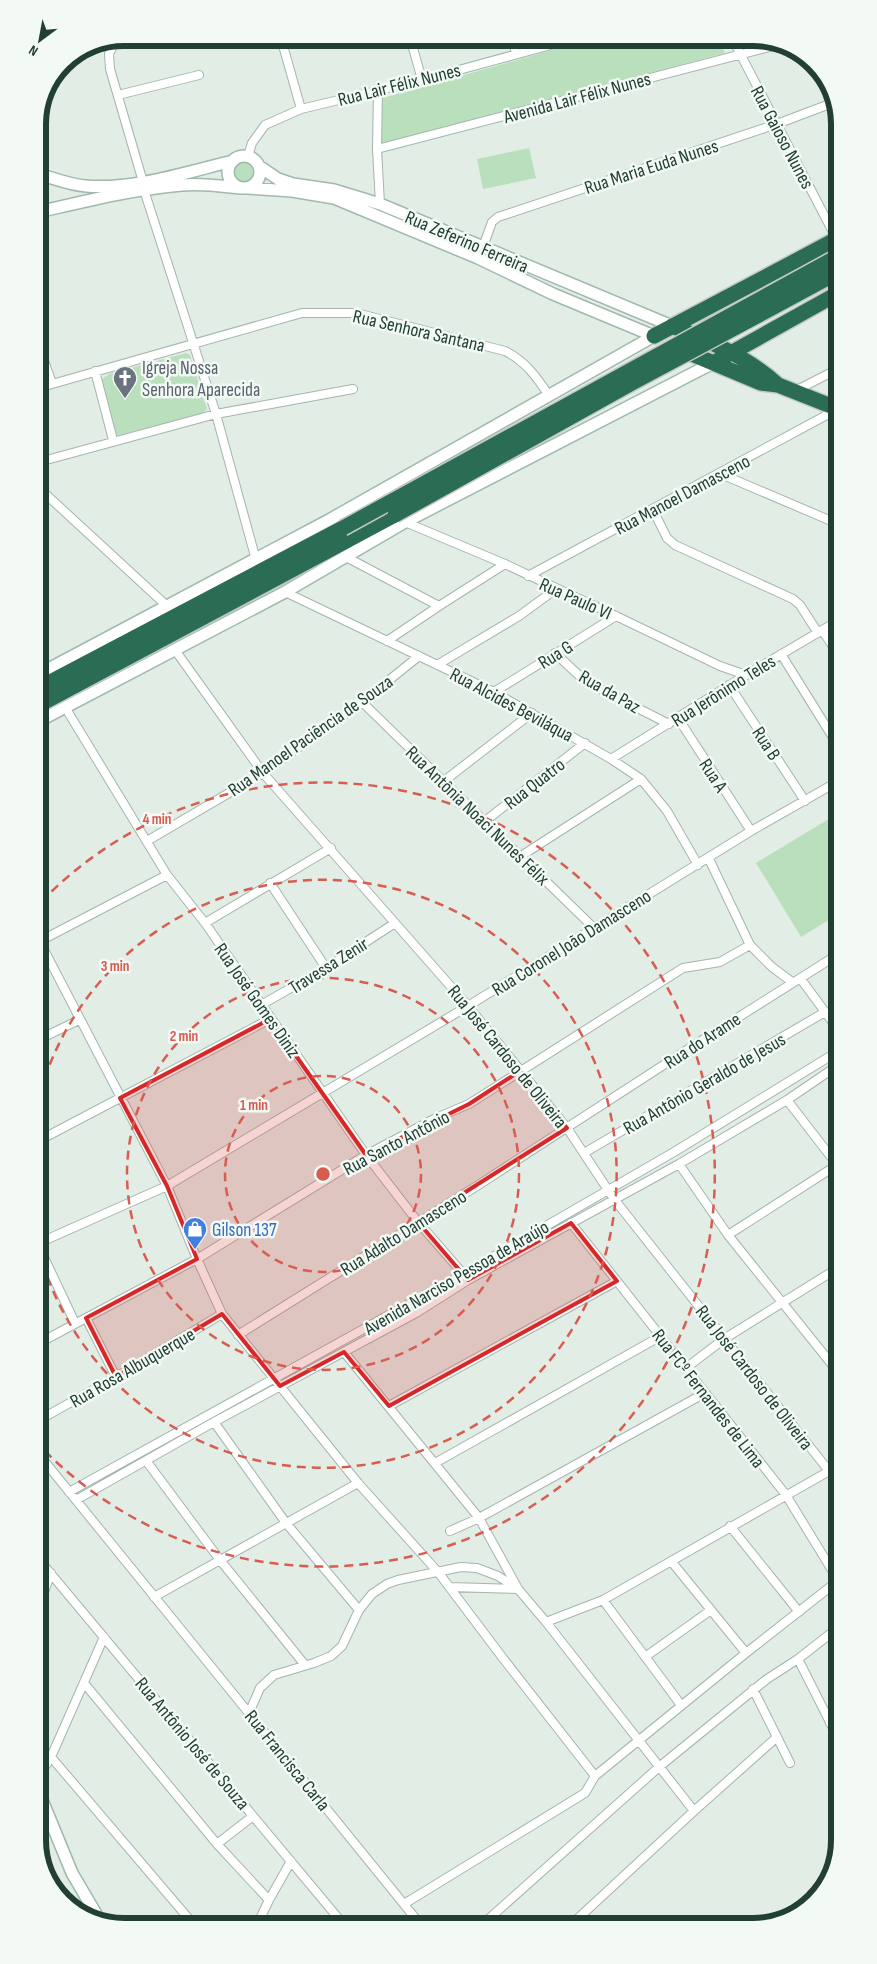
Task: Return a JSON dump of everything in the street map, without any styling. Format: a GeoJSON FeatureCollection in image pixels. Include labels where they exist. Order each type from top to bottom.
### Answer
{"type":"FeatureCollection","features":[{"type":"Feature","properties":{"kind":"highway"},"geometry":{"type":"LineString","coordinates":[[654,336],[831,242]]}},
{"type":"Feature","properties":{"kind":"highway"},"geometry":{"type":"LineString","coordinates":[[46,684],[343,528],[831,260]]}},
{"type":"Feature","properties":{"kind":"highway"},"geometry":{"type":"LineString","coordinates":[[46,701],[400,518],[632,383],[831,276]]}},
{"type":"Feature","properties":{"kind":"highway"},"geometry":{"type":"LineString","coordinates":[[713,363],[831,297]]}},
{"type":"Feature","properties":{"kind":"highway"},"geometry":{"type":"LineString","coordinates":[[672,326],[712,342],[732,353],[764,372],[778,385]]}},
{"type":"Feature","properties":{"kind":"highway"},"geometry":{"type":"LineString","coordinates":[[654,336],[761,383],[778,385],[831,407]]}},
{"type":"Feature","properties":{"kind":"main road"},"geometry":{"type":"LineString","coordinates":[[248,156],[253,158],[259,166],[260,175],[256,184],[244,188],[231,182],[229,177],[230,166],[232,161],[237,158],[248,156]]}},
{"type":"Feature","properties":{"kind":"main road","name":"Rua Zeferino Ferreira"},"geometry":{"type":"LineString","coordinates":[[82,202],[232,161]]}},
{"type":"Feature","properties":{"kind":"main road","name":"Rua Zeferino Ferreira"},"geometry":{"type":"LineString","coordinates":[[259,166],[278,179],[293,184],[334,190],[380,204],[558,280],[672,326]]}},
{"type":"Feature","properties":{"kind":"main road","name":"Rua Zeferino Ferreira"},"geometry":{"type":"LineString","coordinates":[[46,176],[85,186],[206,184],[292,191],[334,198],[478,258],[553,294],[654,336]]}},
{"type":"Feature","properties":{"kind":"main road"},"geometry":{"type":"LineString","coordinates":[[46,210],[82,202],[85,197],[85,186]]}},
{"type":"Feature","properties":{"kind":"main road"},"geometry":{"type":"LineString","coordinates":[[553,294],[558,280]]}},
{"type":"Feature","properties":{"kind":"main road"},"geometry":{"type":"LineString","coordinates":[[46,670],[256,560],[654,336]]}},
{"type":"Feature","properties":{"kind":"main road"},"geometry":{"type":"LineString","coordinates":[[46,717],[285,592],[346,557],[400,518],[713,363]]}},
{"type":"Feature","properties":{"kind":"main road"},"geometry":{"type":"LineString","coordinates":[[46,1809],[72,1873],[95,1912]]}},
{"type":"Feature","properties":{"kind":"street"},"geometry":{"type":"LineString","coordinates":[[283,46],[302,109]]}},
{"type":"Feature","properties":{"kind":"street"},"geometry":{"type":"LineString","coordinates":[[412,46],[422,80]]}},
{"type":"Feature","properties":{"kind":"street"},"geometry":{"type":"LineString","coordinates":[[514,46],[516,54]]}},
{"type":"Feature","properties":{"kind":"street","name":"Rua Lair Félix Nunes"},"geometry":{"type":"LineString","coordinates":[[248,156],[252,143],[265,125],[302,109],[378,89],[422,80],[546,46]]}},
{"type":"Feature","properties":{"kind":"street","name":"Rua Gaioso Nunes"},"geometry":{"type":"LineString","coordinates":[[736,46],[831,228]]}},
{"type":"Feature","properties":{"kind":"street"},"geometry":{"type":"LineString","coordinates":[[112,48],[109,60],[118,95],[144,186],[216,414],[256,560]]}},
{"type":"Feature","properties":{"kind":"street","name":"Avenida Lair Félix Nunes"},"geometry":{"type":"LineString","coordinates":[[377,150],[767,48]]}},
{"type":"Feature","properties":{"kind":"street"},"geometry":{"type":"LineString","coordinates":[[118,95],[199,75]]}},
{"type":"Feature","properties":{"kind":"street"},"geometry":{"type":"LineString","coordinates":[[378,89],[377,150],[380,204]]}},
{"type":"Feature","properties":{"kind":"street","name":"Rua Maria Euda Nunes"},"geometry":{"type":"LineString","coordinates":[[482,247],[492,222],[498,217],[777,124],[828,105]]}},
{"type":"Feature","properties":{"kind":"street","name":"Rua Senhora Santana"},"geometry":{"type":"LineString","coordinates":[[46,385],[302,313],[356,314],[505,351],[524,362],[538,378],[549,396]]}},
{"type":"Feature","properties":{"kind":"street"},"geometry":{"type":"LineString","coordinates":[[46,366],[52,383]]}},
{"type":"Feature","properties":{"kind":"street"},"geometry":{"type":"LineString","coordinates":[[95,371],[113,440]]}},
{"type":"Feature","properties":{"kind":"street"},"geometry":{"type":"LineString","coordinates":[[795,391],[831,373]]}},
{"type":"Feature","properties":{"kind":"street"},"geometry":{"type":"LineString","coordinates":[[46,460],[113,440],[216,414],[354,389]]}},
{"type":"Feature","properties":{"kind":"street","name":"Rua Manoel Damasceno"},"geometry":{"type":"LineString","coordinates":[[528,576],[721,474],[831,412]]}},
{"type":"Feature","properties":{"kind":"street"},"geometry":{"type":"LineString","coordinates":[[721,474],[831,520]]}},
{"type":"Feature","properties":{"kind":"street"},"geometry":{"type":"LineString","coordinates":[[46,494],[167,606]]}},
{"type":"Feature","properties":{"kind":"street"},"geometry":{"type":"LineString","coordinates":[[653,510],[670,541],[793,599],[800,605],[831,645]]}},
{"type":"Feature","properties":{"kind":"street","name":"Rua Paulo VI"},"geometry":{"type":"LineString","coordinates":[[400,518],[505,564],[720,666],[746,675]]}},
{"type":"Feature","properties":{"kind":"street"},"geometry":{"type":"LineString","coordinates":[[346,557],[439,606]]}},
{"type":"Feature","properties":{"kind":"street"},"geometry":{"type":"LineString","coordinates":[[387,641],[505,564]]}},
{"type":"Feature","properties":{"kind":"street"},"geometry":{"type":"LineString","coordinates":[[437,665],[519,616],[556,589]]}},
{"type":"Feature","properties":{"kind":"street","name":"Rua Alcides Beviláqua"},"geometry":{"type":"LineString","coordinates":[[285,592],[494,692],[611,759],[641,779],[667,811],[698,865]]}},
{"type":"Feature","properties":{"kind":"street","name":"Rua G"},"geometry":{"type":"LineString","coordinates":[[494,692],[616,616]]}},
{"type":"Feature","properties":{"kind":"street","name":"Rua Jerônimo Teles"},"geometry":{"type":"LineString","coordinates":[[611,759],[729,685],[831,625]]}},
{"type":"Feature","properties":{"kind":"street","name":"Rua José Cardoso de Oliveira"},"geometry":{"type":"LineString","coordinates":[[175,650],[263,773],[331,848],[468,1006],[567,1128],[614,1199],[724,1339],[831,1464]]}},
{"type":"Feature","properties":{"kind":"street","name":"Rua da Paz"},"geometry":{"type":"LineString","coordinates":[[555,653],[586,682],[669,724]]}},
{"type":"Feature","properties":{"kind":"street"},"geometry":{"type":"LineString","coordinates":[[781,654],[831,736]]}},
{"type":"Feature","properties":{"kind":"street","name":"Rua Manoel Paciência de Souza"},"geometry":{"type":"LineString","coordinates":[[147,841],[263,773],[362,702],[419,656]]}},
{"type":"Feature","properties":{"kind":"street","name":"Rua B"},"geometry":{"type":"LineString","coordinates":[[729,685],[805,801]]}},
{"type":"Feature","properties":{"kind":"street","name":"Rua Antônia Noaci Nunes Félix"},"geometry":{"type":"LineString","coordinates":[[362,702],[594,928]]}},
{"type":"Feature","properties":{"kind":"street","name":"Rua José Gomes Diniz"},"geometry":{"type":"LineString","coordinates":[[65,707],[167,875],[205,923],[366,1155],[418,1222],[465,1277]]}},
{"type":"Feature","properties":{"kind":"street"},"geometry":{"type":"LineString","coordinates":[[444,782],[532,713]]}},
{"type":"Feature","properties":{"kind":"street","name":"Rua A"},"geometry":{"type":"LineString","coordinates":[[678,718],[751,832]]}},
{"type":"Feature","properties":{"kind":"street","name":"Rua Quatro"},"geometry":{"type":"LineString","coordinates":[[484,822],[585,743]]}},
{"type":"Feature","properties":{"kind":"street"},"geometry":{"type":"LineString","coordinates":[[521,856],[641,779]]}},
{"type":"Feature","properties":{"kind":"street","name":"Rua Coronel João Damasceno"},"geometry":{"type":"LineString","coordinates":[[46,1240],[167,1186],[468,1006],[751,832],[831,786]]}},
{"type":"Feature","properties":{"kind":"street"},"geometry":{"type":"LineString","coordinates":[[205,923],[331,848]]}},
{"type":"Feature","properties":{"kind":"street"},"geometry":{"type":"LineString","coordinates":[[709,859],[750,946],[772,967],[792,982]]}},
{"type":"Feature","properties":{"kind":"street"},"geometry":{"type":"LineString","coordinates":[[46,939],[167,875]]}},
{"type":"Feature","properties":{"kind":"street"},"geometry":{"type":"LineString","coordinates":[[270,883],[326,968]]}},
{"type":"Feature","properties":{"kind":"street","name":"Travessa Zenir"},"geometry":{"type":"LineString","coordinates":[[261,1005],[326,968],[395,923]]}},
{"type":"Feature","properties":{"kind":"street","name":"Rua Santo Antônio"},"geometry":{"type":"LineString","coordinates":[[46,1339],[197,1259],[366,1155],[436,1118],[469,1104],[683,968],[720,962],[750,946]]}},
{"type":"Feature","properties":{"kind":"street"},"geometry":{"type":"LineString","coordinates":[[46,954],[167,1186],[222,1314],[358,1483],[438,1572],[595,1776]]}},
{"type":"Feature","properties":{"kind":"street","name":"Rua do Arame"},"geometry":{"type":"LineString","coordinates":[[567,1128],[831,959]]}},
{"type":"Feature","properties":{"kind":"street"},"geometry":{"type":"LineString","coordinates":[[800,978],[831,1020]]}},
{"type":"Feature","properties":{"kind":"street","name":"Rua Antônio Geraldo de Jesus"},"geometry":{"type":"LineString","coordinates":[[584,1153],[825,1012]]}},
{"type":"Feature","properties":{"kind":"street"},"geometry":{"type":"LineString","coordinates":[[46,1137],[270,1019]]}},
{"type":"Feature","properties":{"kind":"street"},"geometry":{"type":"LineString","coordinates":[[46,1036],[79,1020]]}},
{"type":"Feature","properties":{"kind":"street","name":"Avenida Narciso Pessoa de Araújo"},"geometry":{"type":"LineString","coordinates":[[76,1500],[147,1462],[214,1422],[416,1313],[465,1277],[831,1056]]}},
{"type":"Feature","properties":{"kind":"street","name":"Avenida Narciso Pessoa de Araújo"},"geometry":{"type":"LineString","coordinates":[[69,1492],[465,1277],[572,1223],[787,1100],[831,1070]]}},
{"type":"Feature","properties":{"kind":"street"},"geometry":{"type":"LineString","coordinates":[[787,1100],[831,1157]]}},
{"type":"Feature","properties":{"kind":"street","name":"Rua Adalto Damasceno"},"geometry":{"type":"LineString","coordinates":[[238,1335],[567,1128]]}},
{"type":"Feature","properties":{"kind":"street"},"geometry":{"type":"LineString","coordinates":[[678,1164],[728,1235],[831,1360]]}},
{"type":"Feature","properties":{"kind":"street"},"geometry":{"type":"LineString","coordinates":[[728,1235],[831,1169]]}},
{"type":"Feature","properties":{"kind":"street","name":"Rua FCº Fernandes de Lima"},"geometry":{"type":"LineString","coordinates":[[572,1223],[786,1496],[831,1569]]}},
{"type":"Feature","properties":{"kind":"street"},"geometry":{"type":"LineString","coordinates":[[46,1262],[75,1323]]}},
{"type":"Feature","properties":{"kind":"street"},"geometry":{"type":"LineString","coordinates":[[686,1368],[724,1339],[831,1272]]}},
{"type":"Feature","properties":{"kind":"street"},"geometry":{"type":"LineString","coordinates":[[389,1406],[617,1281]]}},
{"type":"Feature","properties":{"kind":"street","name":"Rua Rosa Albuquerque"},"geometry":{"type":"LineString","coordinates":[[46,1416],[222,1314]]}},
{"type":"Feature","properties":{"kind":"street"},"geometry":{"type":"LineString","coordinates":[[86,1318],[116,1377]]}},
{"type":"Feature","properties":{"kind":"street"},"geometry":{"type":"LineString","coordinates":[[435,1463],[661,1336]]}},
{"type":"Feature","properties":{"kind":"street"},"geometry":{"type":"LineString","coordinates":[[344,1352],[479,1518],[518,1589],[694,1810]]}},
{"type":"Feature","properties":{"kind":"street"},"geometry":{"type":"LineString","coordinates":[[450,1531],[479,1518],[706,1393]]}},
{"type":"Feature","properties":{"kind":"street"},"geometry":{"type":"LineString","coordinates":[[214,1422],[286,1523],[359,1610]]}},
{"type":"Feature","properties":{"kind":"street","name":"Rua Francisca Carla"},"geometry":{"type":"LineString","coordinates":[[46,1462],[415,1918]]}},
{"type":"Feature","properties":{"kind":"street"},"geometry":{"type":"LineString","coordinates":[[147,1462],[220,1560],[305,1665]]}},
{"type":"Feature","properties":{"kind":"street"},"geometry":{"type":"LineString","coordinates":[[546,1622],[603,1600],[730,1526],[831,1471]]}},
{"type":"Feature","properties":{"kind":"street"},"geometry":{"type":"LineString","coordinates":[[154,1597],[358,1483]]}},
{"type":"Feature","properties":{"kind":"street"},"geometry":{"type":"LineString","coordinates":[[730,1526],[799,1612]]}},
{"type":"Feature","properties":{"kind":"street"},"geometry":{"type":"LineString","coordinates":[[672,1560],[746,1653]]}},
{"type":"Feature","properties":{"kind":"street"},"geometry":{"type":"LineString","coordinates":[[249,1713],[260,1688],[274,1675],[314,1663],[330,1656],[342,1646],[359,1610],[372,1594],[387,1584],[461,1567],[477,1568],[498,1576],[518,1589]]}},
{"type":"Feature","properties":{"kind":"street","name":"Rua Antônio José de Souza"},"geometry":{"type":"LineString","coordinates":[[46,1568],[338,1918]]}},
{"type":"Feature","properties":{"kind":"street"},"geometry":{"type":"LineString","coordinates":[[46,1586],[51,1573]]}},
{"type":"Feature","properties":{"kind":"street"},"geometry":{"type":"LineString","coordinates":[[404,1904],[585,1793],[595,1776],[831,1586]]}},
{"type":"Feature","properties":{"kind":"street"},"geometry":{"type":"LineString","coordinates":[[450,1587],[518,1589]]}},
{"type":"Feature","properties":{"kind":"street"},"geometry":{"type":"LineString","coordinates":[[603,1600],[681,1705]]}},
{"type":"Feature","properties":{"kind":"street"},"geometry":{"type":"LineString","coordinates":[[645,1657],[711,1610]]}},
{"type":"Feature","properties":{"kind":"street"},"geometry":{"type":"LineString","coordinates":[[490,1918],[659,1767],[753,1689],[798,1659],[831,1633]]}},
{"type":"Feature","properties":{"kind":"street"},"geometry":{"type":"LineString","coordinates":[[46,1765],[104,1637]]}},
{"type":"Feature","properties":{"kind":"street"},"geometry":{"type":"LineString","coordinates":[[798,1659],[830,1723]]}},
{"type":"Feature","properties":{"kind":"street"},"geometry":{"type":"LineString","coordinates":[[84,1683],[217,1844],[269,1900]]}},
{"type":"Feature","properties":{"kind":"street"},"geometry":{"type":"LineString","coordinates":[[753,1689],[790,1763]]}},
{"type":"Feature","properties":{"kind":"street"},"geometry":{"type":"LineString","coordinates":[[578,1918],[694,1810],[776,1738]]}},
{"type":"Feature","properties":{"kind":"street"},"geometry":{"type":"LineString","coordinates":[[51,1757],[188,1918]]}},
{"type":"Feature","properties":{"kind":"street"},"geometry":{"type":"LineString","coordinates":[[46,1821],[49,1815]]}},
{"type":"Feature","properties":{"kind":"street"},"geometry":{"type":"LineString","coordinates":[[217,1844],[253,1816]]}},
{"type":"Feature","properties":{"kind":"street"},"geometry":{"type":"LineString","coordinates":[[260,1918],[291,1861]]}},
{"type":"Feature","properties":{"kind":"highlighted area"},"geometry":{"type":"Polygon","coordinates":[[[270,1019],[366,1155],[469,1104],[520,1071],[567,1128],[418,1222],[468,1280],[571,1223],[617,1281],[389,1406],[344,1352],[280,1386],[222,1314],[116,1377],[86,1318],[197,1259],[167,1186],[120,1098],[270,1019]]]}},
{"type":"Feature","properties":{"kind":"green space"},"geometry":{"type":"Polygon","coordinates":[[[566,46],[721,46],[725,53],[382,144],[379,99],[566,46]]]}},
{"type":"Feature","properties":{"kind":"green space"},"geometry":{"type":"Polygon","coordinates":[[[529,148],[536,178],[483,189],[477,159],[529,148]]]}},
{"type":"Feature","properties":{"kind":"green space"},"geometry":{"type":"Polygon","coordinates":[[[242,162],[250,165],[253,173],[250,181],[242,184],[234,181],[231,173],[234,165],[242,162]]]}},
{"type":"Feature","properties":{"kind":"green space"},"geometry":{"type":"Polygon","coordinates":[[[186,353],[190,355],[207,409],[200,415],[115,436],[101,383],[102,379],[109,374],[186,353]]]}},
{"type":"Feature","properties":{"kind":"green space"},"geometry":{"type":"Polygon","coordinates":[[[831,818],[831,919],[801,937],[756,863],[831,818]]]}},
{"type":"Feature","properties":{"kind":"place","name":"Igreja Nossa Senhora Aparecida"},"geometry":{"type":"Point","coordinates":[125,399]}},
{"type":"Feature","properties":{"kind":"place","name":"Gilson 137"},"geometry":{"type":"Point","coordinates":[195,1250]}}]}
